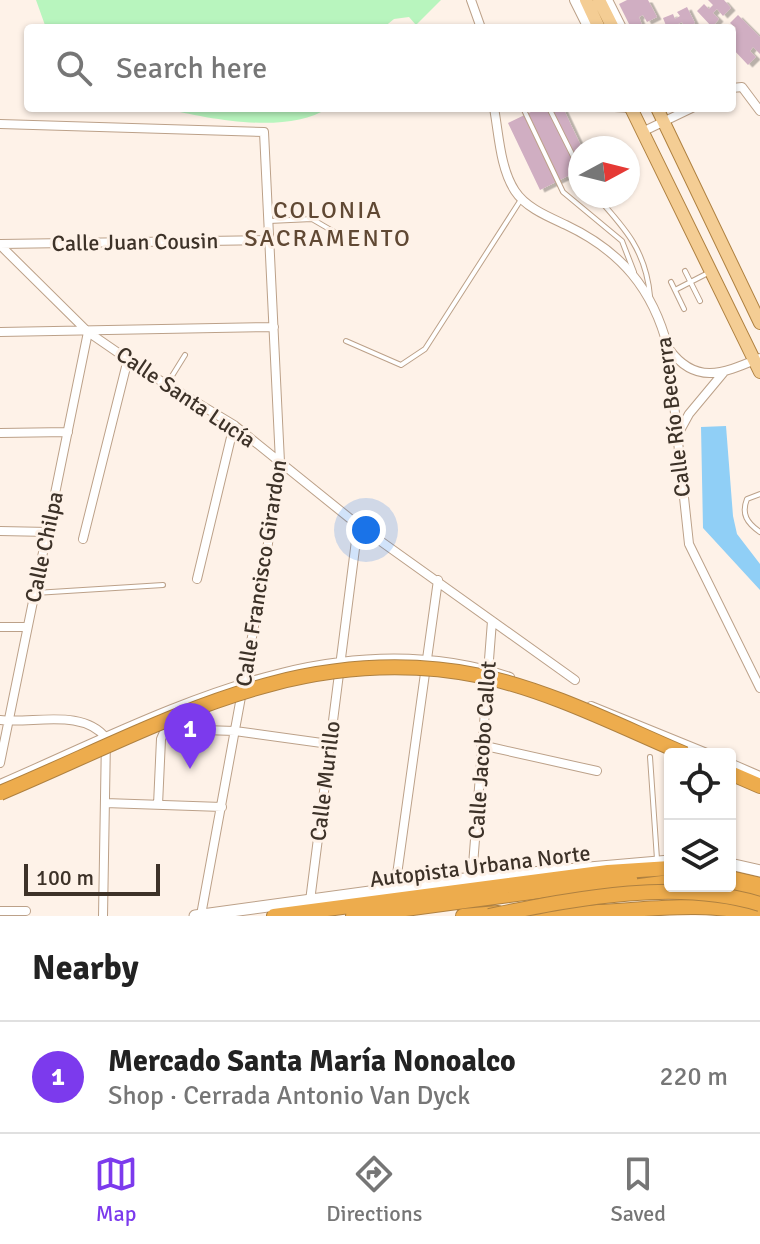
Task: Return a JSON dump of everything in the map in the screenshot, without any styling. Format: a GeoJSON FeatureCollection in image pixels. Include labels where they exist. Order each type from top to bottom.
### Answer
{"type":"FeatureCollection","features":[{"type":"Feature","properties":{"kind":"highway"},"geometry":{"type":"LineString","coordinates":[[0,793],[249,687],[334,670],[422,669],[482,677],[561,701],[671,748]]}},
{"type":"Feature","properties":{"kind":"highway"},"geometry":{"type":"LineString","coordinates":[[736,776],[760,786]]}},
{"type":"Feature","properties":{"kind":"highway","name":"Autopista Urbana Norte"},"geometry":{"type":"LineString","coordinates":[[274,916],[664,864]]}},
{"type":"Feature","properties":{"kind":"highway"},"geometry":{"type":"LineString","coordinates":[[736,872],[760,878]]}},
{"type":"Feature","properties":{"kind":"highway"},"geometry":{"type":"LineString","coordinates":[[353,916],[644,877],[664,879]]}},
{"type":"Feature","properties":{"kind":"highway"},"geometry":{"type":"LineString","coordinates":[[422,916],[664,881]]}},
{"type":"Feature","properties":{"kind":"highway"},"geometry":{"type":"LineString","coordinates":[[736,883],[760,890]]}},
{"type":"Feature","properties":{"kind":"highway"},"geometry":{"type":"LineString","coordinates":[[736,888],[760,890]]}},
{"type":"Feature","properties":{"kind":"highway"},"geometry":{"type":"LineString","coordinates":[[489,916],[685,892]]}},
{"type":"Feature","properties":{"kind":"highway"},"geometry":{"type":"LineString","coordinates":[[701,892],[757,908]]}},
{"type":"Feature","properties":{"kind":"highway"},"geometry":{"type":"LineString","coordinates":[[463,916],[697,896],[757,908]]}},
{"type":"Feature","properties":{"kind":"highway"},"geometry":{"type":"LineString","coordinates":[[489,916],[601,912],[672,905],[757,908]]}},
{"type":"Feature","properties":{"kind":"main road"},"geometry":{"type":"LineString","coordinates":[[586,0],[597,24]]}},
{"type":"Feature","properties":{"kind":"main road"},"geometry":{"type":"LineString","coordinates":[[599,0],[611,24]]}},
{"type":"Feature","properties":{"kind":"main road"},"geometry":{"type":"LineString","coordinates":[[633,112],[758,364]]}},
{"type":"Feature","properties":{"kind":"main road"},"geometry":{"type":"LineString","coordinates":[[659,112],[760,323]]}},
{"type":"Feature","properties":{"kind":"main road"},"geometry":{"type":"LineString","coordinates":[[198,915],[472,878],[664,864]]}},
{"type":"Feature","properties":{"kind":"main road"},"geometry":{"type":"LineString","coordinates":[[736,865],[760,871]]}},
{"type":"Feature","properties":{"kind":"main road"},"geometry":{"type":"LineString","coordinates":[[616,916],[680,911],[731,916]]}},
{"type":"Feature","properties":{"kind":"street"},"geometry":{"type":"LineString","coordinates":[[471,0],[480,24]]}},
{"type":"Feature","properties":{"kind":"street"},"geometry":{"type":"LineString","coordinates":[[575,0],[587,24]]}},
{"type":"Feature","properties":{"kind":"street"},"geometry":{"type":"LineString","coordinates":[[607,0],[619,24]]}},
{"type":"Feature","properties":{"kind":"street"},"geometry":{"type":"LineString","coordinates":[[736,88],[742,87],[760,111]]}},
{"type":"Feature","properties":{"kind":"street"},"geometry":{"type":"LineString","coordinates":[[495,112],[507,174],[522,199]]}},
{"type":"Feature","properties":{"kind":"street"},"geometry":{"type":"LineString","coordinates":[[642,132],[684,112]]}},
{"type":"Feature","properties":{"kind":"street","name":"Calle Francisco Girardon"},"geometry":{"type":"LineString","coordinates":[[0,124],[264,132],[280,462],[245,680],[198,915]]}},
{"type":"Feature","properties":{"kind":"street","name":"Calle Río Becerra"},"geometry":{"type":"LineString","coordinates":[[522,199],[598,240],[635,275],[650,299],[668,348],[689,544],[760,688]]}},
{"type":"Feature","properties":{"kind":"street","name":"Calle Juan Cousin"},"geometry":{"type":"LineString","coordinates":[[0,244],[270,240]]}},
{"type":"Feature","properties":{"kind":"street","name":"Calle Santa Lucía"},"geometry":{"type":"LineString","coordinates":[[0,244],[88,332],[234,425],[358,525],[575,680]]}},
{"type":"Feature","properties":{"kind":"street"},"geometry":{"type":"LineString","coordinates":[[0,332],[274,327]]}},
{"type":"Feature","properties":{"kind":"street","name":"Calle Chilpa"},"geometry":{"type":"LineString","coordinates":[[0,763],[4,721],[49,532],[88,332]]}},
{"type":"Feature","properties":{"kind":"street"},"geometry":{"type":"LineString","coordinates":[[668,348],[687,368],[724,372],[758,364]]}},
{"type":"Feature","properties":{"kind":"street"},"geometry":{"type":"LineString","coordinates":[[83,539],[128,359]]}},
{"type":"Feature","properties":{"kind":"street"},"geometry":{"type":"LineString","coordinates":[[677,435],[689,414],[724,372]]}},
{"type":"Feature","properties":{"kind":"street"},"geometry":{"type":"LineString","coordinates":[[197,579],[234,425]]}},
{"type":"Feature","properties":{"kind":"street"},"geometry":{"type":"LineString","coordinates":[[0,433],[68,432]]}},
{"type":"Feature","properties":{"kind":"street","name":"Calle Murillo"},"geometry":{"type":"LineString","coordinates":[[310,901],[358,525]]}},
{"type":"Feature","properties":{"kind":"street"},"geometry":{"type":"LineString","coordinates":[[0,531],[49,532]]}},
{"type":"Feature","properties":{"kind":"street"},"geometry":{"type":"LineString","coordinates":[[395,889],[438,580]]}},
{"type":"Feature","properties":{"kind":"street","name":"Calle Jacobo Callot"},"geometry":{"type":"LineString","coordinates":[[472,878],[492,621]]}},
{"type":"Feature","properties":{"kind":"street"},"geometry":{"type":"LineString","coordinates":[[0,627],[27,627]]}},
{"type":"Feature","properties":{"kind":"street"},"geometry":{"type":"LineString","coordinates":[[0,784],[245,680],[339,661],[428,661],[488,669],[565,695],[694,748]]}},
{"type":"Feature","properties":{"kind":"street"},"geometry":{"type":"LineString","coordinates":[[4,721],[78,721],[91,725],[106,738],[103,916]]}},
{"type":"Feature","properties":{"kind":"street"},"geometry":{"type":"LineString","coordinates":[[158,805],[161,739],[164,732],[235,731],[329,744]]}},
{"type":"Feature","properties":{"kind":"street"},"geometry":{"type":"LineString","coordinates":[[481,745],[597,771]]}},
{"type":"Feature","properties":{"kind":"street"},"geometry":{"type":"LineString","coordinates":[[736,766],[760,776]]}},
{"type":"Feature","properties":{"kind":"street"},"geometry":{"type":"LineString","coordinates":[[105,803],[222,807]]}},
{"type":"Feature","properties":{"kind":"street"},"geometry":{"type":"LineString","coordinates":[[0,911],[26,911]]}},
{"type":"Feature","properties":{"kind":"lane"},"geometry":{"type":"LineString","coordinates":[[478,17],[484,24]]}},
{"type":"Feature","properties":{"kind":"lane"},"geometry":{"type":"LineString","coordinates":[[525,112],[563,192],[622,241],[635,275]]}},
{"type":"Feature","properties":{"kind":"lane"},"geometry":{"type":"LineString","coordinates":[[551,112],[568,146]]}},
{"type":"Feature","properties":{"kind":"lane"},"geometry":{"type":"LineString","coordinates":[[346,341],[401,365],[415,359],[425,349],[522,199]]}},
{"type":"Feature","properties":{"kind":"lane"},"geometry":{"type":"LineString","coordinates":[[607,208],[625,227],[642,253],[650,299]]}},
{"type":"Feature","properties":{"kind":"lane"},"geometry":{"type":"LineString","coordinates":[[269,221],[312,219],[336,233]]}},
{"type":"Feature","properties":{"kind":"lane"},"geometry":{"type":"LineString","coordinates":[[685,271],[700,301]]}},
{"type":"Feature","properties":{"kind":"lane"},"geometry":{"type":"LineString","coordinates":[[675,290],[710,272]]}},
{"type":"Feature","properties":{"kind":"lane"},"geometry":{"type":"LineString","coordinates":[[671,282],[684,309]]}},
{"type":"Feature","properties":{"kind":"lane"},"geometry":{"type":"LineString","coordinates":[[167,384],[185,355]]}},
{"type":"Feature","properties":{"kind":"lane"},"geometry":{"type":"LineString","coordinates":[[760,494],[747,499],[744,507],[745,517],[760,532]]}},
{"type":"Feature","properties":{"kind":"lane"},"geometry":{"type":"LineString","coordinates":[[35,593],[163,585]]}},
{"type":"Feature","properties":{"kind":"lane"},"geometry":{"type":"LineString","coordinates":[[650,757],[664,851]]}},
{"type":"Feature","properties":{"kind":"green space"},"geometry":{"type":"Polygon","coordinates":[[[36,0],[441,0],[417,24],[409,17],[394,19],[388,24],[45,24],[36,0]]]}},
{"type":"Feature","properties":{"kind":"green space"},"geometry":{"type":"Polygon","coordinates":[[[182,112],[320,112],[292,121],[270,123],[182,112]]]}},
{"type":"Feature","properties":{"kind":"water"},"geometry":{"type":"Polygon","coordinates":[[[726,426],[733,516],[737,534],[760,564],[760,590],[703,528],[701,427],[726,426]]]}},
{"type":"Feature","properties":{"kind":"building"},"geometry":{"type":"Polygon","coordinates":[[[627,0],[648,0],[657,17],[647,22],[643,15],[639,17],[642,24],[629,24],[619,4],[627,0]]]}},
{"type":"Feature","properties":{"kind":"building"},"geometry":{"type":"Polygon","coordinates":[[[708,0],[724,0],[731,8],[723,16],[717,9],[713,13],[719,19],[715,24],[709,24],[697,11],[704,4],[709,9],[713,5],[708,0]]]}},
{"type":"Feature","properties":{"kind":"building"},"geometry":{"type":"Polygon","coordinates":[[[687,7],[695,23],[665,24],[663,18],[673,14],[675,19],[680,16],[677,12],[687,7]]]}},
{"type":"Feature","properties":{"kind":"building"},"geometry":{"type":"Polygon","coordinates":[[[738,15],[760,37],[760,54],[753,47],[750,51],[756,57],[748,65],[736,52],[736,24],[730,23],[738,15]]]}},
{"type":"Feature","properties":{"kind":"building"},"geometry":{"type":"Polygon","coordinates":[[[531,112],[565,112],[576,136],[568,136],[568,176],[540,190],[508,123],[531,112]]]}},
{"type":"Feature","properties":{"kind":"place","name":"Mercado Santa María Nonoalco"},"geometry":{"type":"Point","coordinates":[190,769]}},
{"type":"Feature","properties":{"kind":"district","name":"COLONIA SACRAMENTO"},"geometry":{"type":"Point","coordinates":[328,224]}}]}
